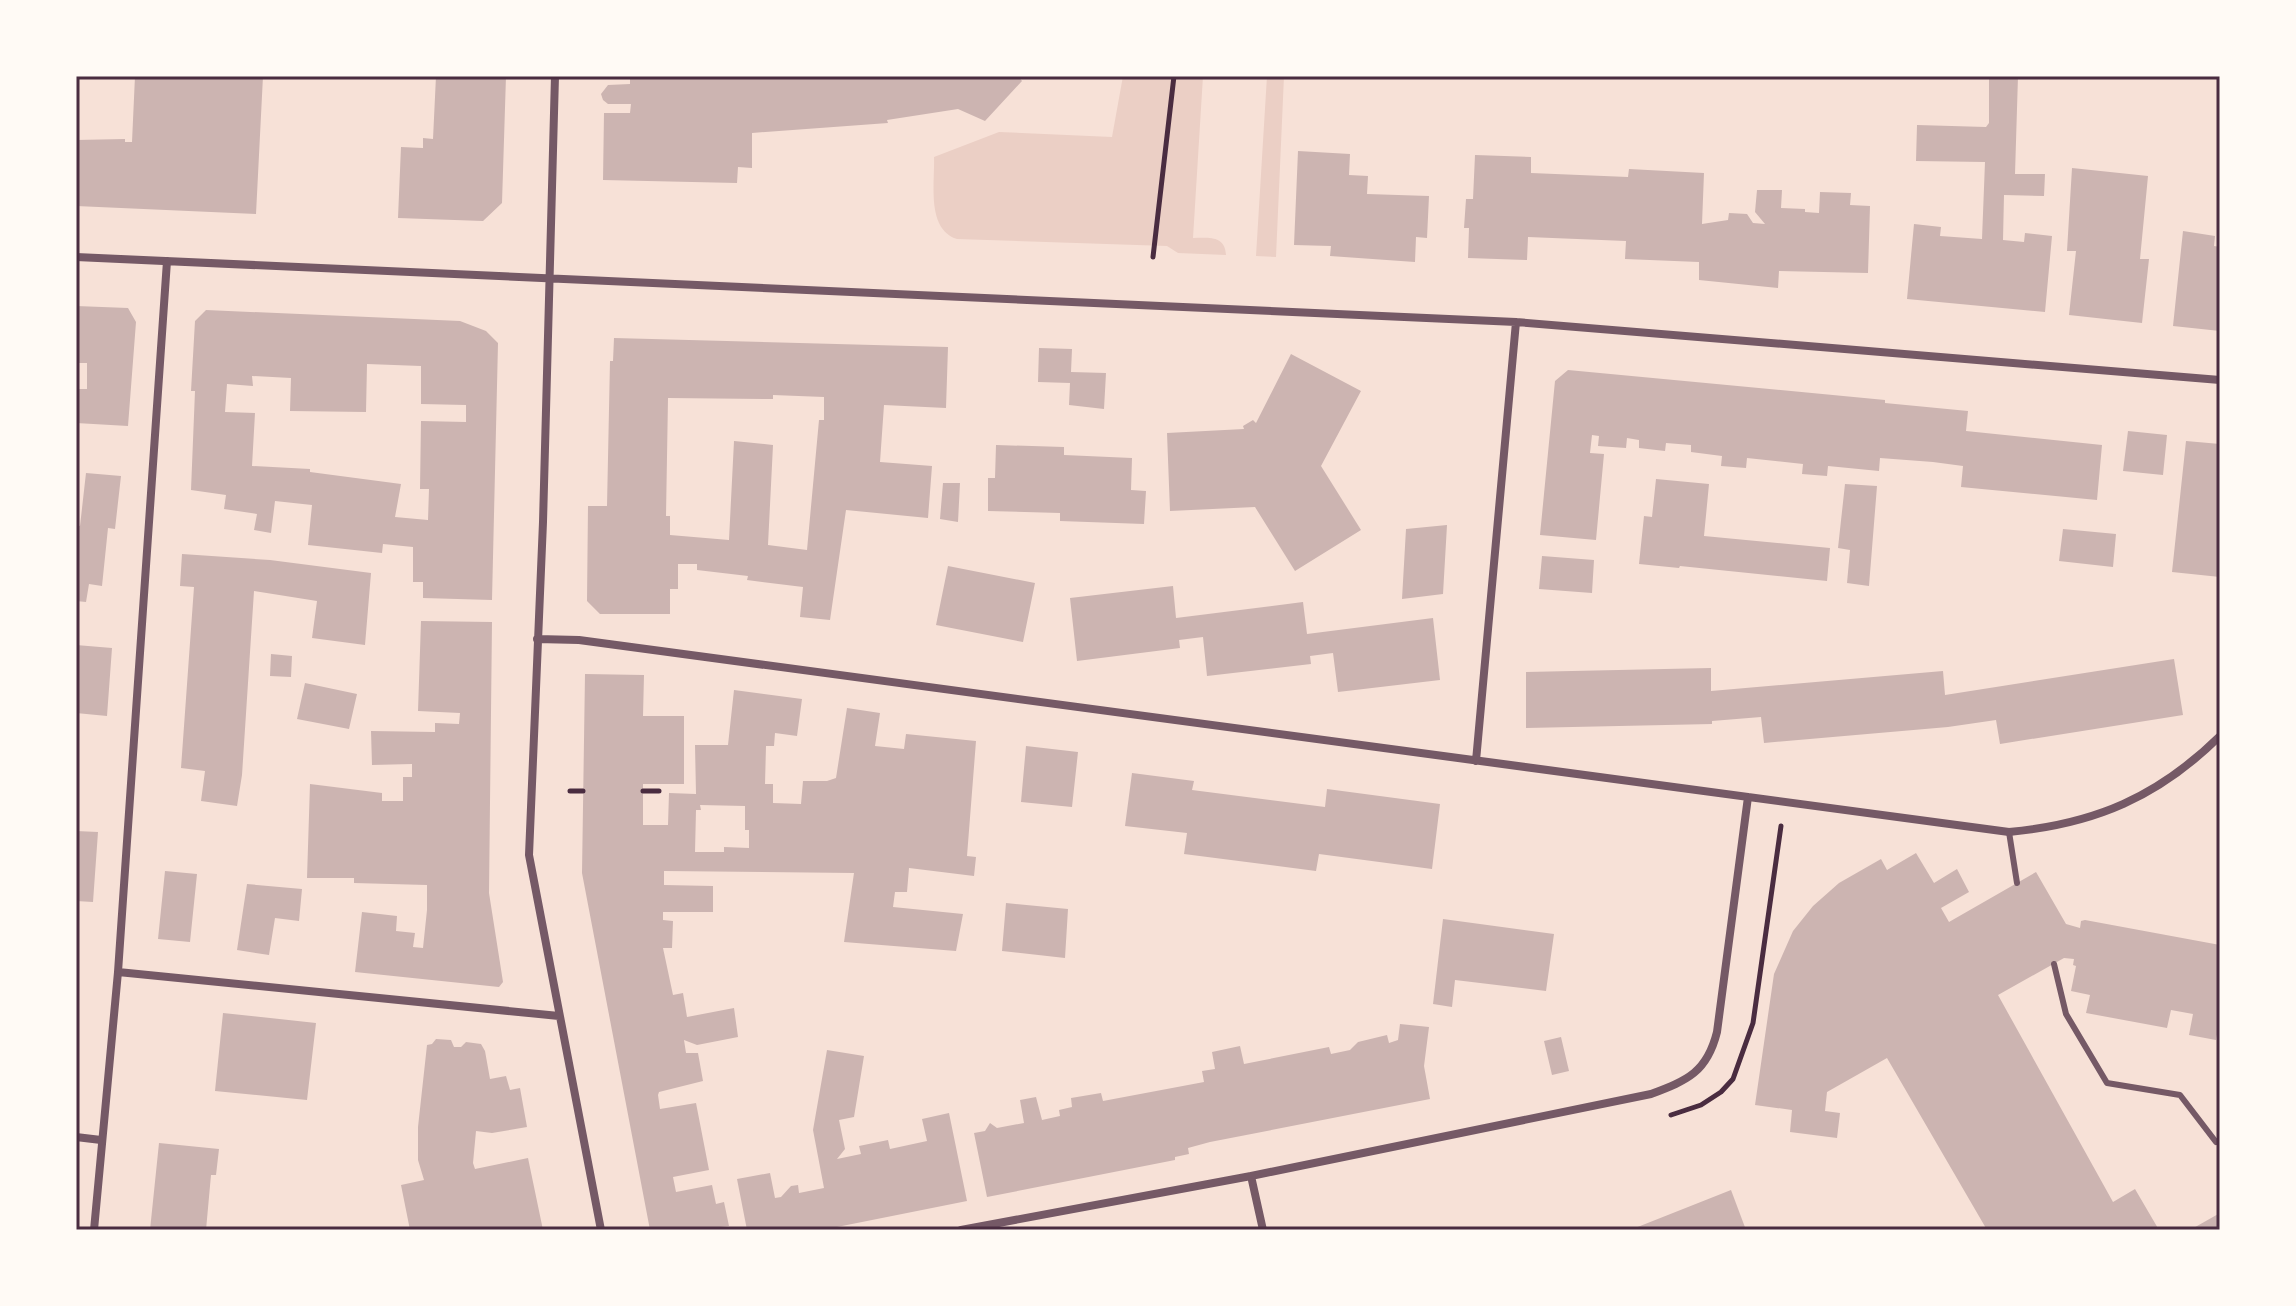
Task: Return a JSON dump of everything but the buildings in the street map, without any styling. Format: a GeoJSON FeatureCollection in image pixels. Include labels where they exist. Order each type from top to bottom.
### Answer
{"type":"FeatureCollection","features":[{"type":"Feature","properties":{"kind":"street"},"geometry":{"type":"LineString","coordinates":[[555,76],[529,855],[601,1230]]}},
{"type":"Feature","properties":{"kind":"street"},"geometry":{"type":"LineString","coordinates":[[76,257],[1516,322],[2220,380]]}},
{"type":"Feature","properties":{"kind":"street"},"geometry":{"type":"LineString","coordinates":[[94,1230],[118,972],[167,261]]}},
{"type":"Feature","properties":{"kind":"street"},"geometry":{"type":"LineString","coordinates":[[1476,761],[1516,322]]}},
{"type":"Feature","properties":{"kind":"street"},"geometry":{"type":"LineString","coordinates":[[537,639],[579,640],[2009,832],[2080,821],[2126,805],[2161,786],[2220,736]]}},
{"type":"Feature","properties":{"kind":"street"},"geometry":{"type":"LineString","coordinates":[[961,1230],[1251,1176],[1651,1094],[1681,1082],[1698,1071],[1711,1054],[1717,1032],[1748,797]]}},
{"type":"Feature","properties":{"kind":"street"},"geometry":{"type":"LineString","coordinates":[[118,972],[559,1016]]}},
{"type":"Feature","properties":{"kind":"street"},"geometry":{"type":"LineString","coordinates":[[76,1137],[101,1140]]}},
{"type":"Feature","properties":{"kind":"street"},"geometry":{"type":"LineString","coordinates":[[1251,1176],[1263,1230]]}},
{"type":"Feature","properties":{"kind":"lane"},"geometry":{"type":"LineString","coordinates":[[2009,832],[2017,883]]}},
{"type":"Feature","properties":{"kind":"lane"},"geometry":{"type":"LineString","coordinates":[[2054,964],[2066,1014],[2107,1083],[2180,1095],[2216,1142]]}},
{"type":"Feature","properties":{"kind":"path"},"geometry":{"type":"LineString","coordinates":[[1153,257],[1174,76]]}},
{"type":"Feature","properties":{"kind":"path"},"geometry":{"type":"LineString","coordinates":[[570,791],[583,791]]}},
{"type":"Feature","properties":{"kind":"path"},"geometry":{"type":"LineString","coordinates":[[643,791],[659,791]]}},
{"type":"Feature","properties":{"kind":"shaded area"},"geometry":{"type":"Polygon","coordinates":[[[1123,76],[1203,76],[1193,238],[1219,241],[1226,255],[1178,253],[1167,246],[957,239],[940,226],[934,204],[934,157],[999,132],[1112,137],[1123,76]]]}},
{"type":"Feature","properties":{"kind":"shaded area"},"geometry":{"type":"Polygon","coordinates":[[[1267,76],[1284,76],[1276,257],[1256,256],[1267,76]]]}}]}
